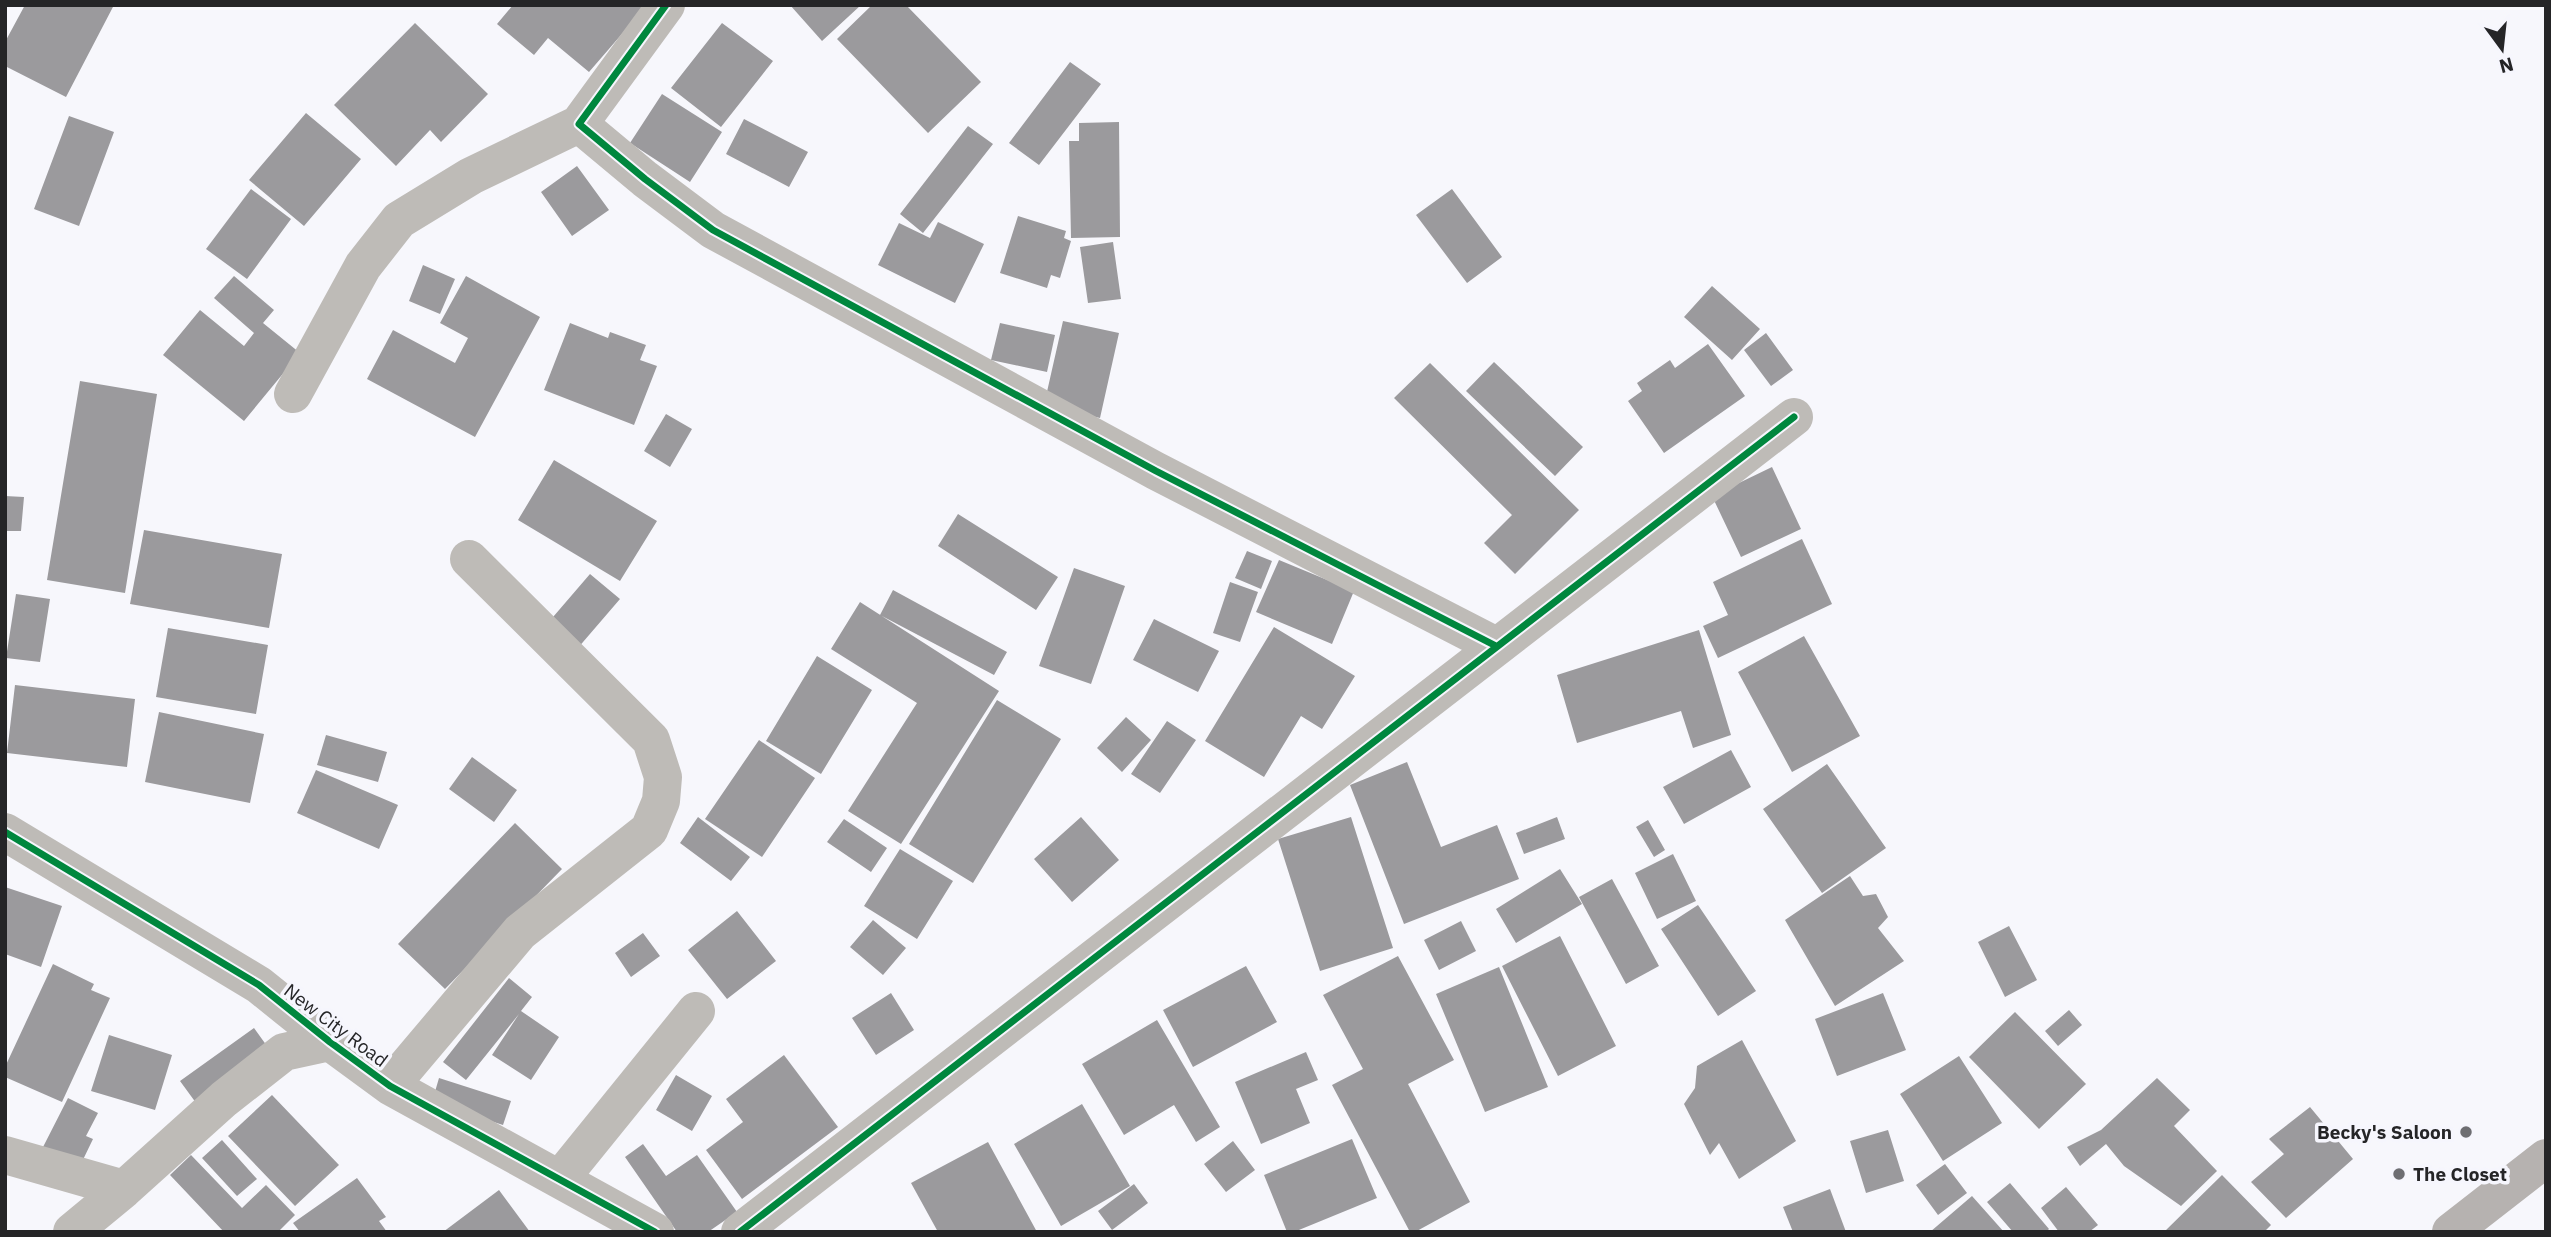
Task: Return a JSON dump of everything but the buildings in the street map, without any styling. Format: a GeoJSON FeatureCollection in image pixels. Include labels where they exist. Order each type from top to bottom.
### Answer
{"type":"FeatureCollection","features":[{"type":"Feature","properties":{"kind":"main road"},"geometry":{"type":"LineString","coordinates":[[2451,1232],[2546,1158]]}},
{"type":"Feature","properties":{"kind":"street"},"geometry":{"type":"LineString","coordinates":[[293,394],[363,266],[399,220],[471,176],[579,124],[666,5]]}},
{"type":"Feature","properties":{"kind":"street"},"geometry":{"type":"LineString","coordinates":[[579,124],[645,179],[713,230],[1156,471],[1496,646]]}},
{"type":"Feature","properties":{"kind":"street"},"geometry":{"type":"LineString","coordinates":[[740,1232],[1794,417]]}},
{"type":"Feature","properties":{"kind":"street"},"geometry":{"type":"LineString","coordinates":[[390,1086],[520,932],[649,830],[661,801],[663,777],[650,740],[469,559]]}},
{"type":"Feature","properties":{"kind":"street","name":"New City Road"},"geometry":{"type":"LineString","coordinates":[[5,832],[258,985],[390,1086],[655,1232]]}},
{"type":"Feature","properties":{"kind":"street"},"geometry":{"type":"LineString","coordinates":[[560,1179],[696,1012]]}},
{"type":"Feature","properties":{"kind":"street"},"geometry":{"type":"LineString","coordinates":[[72,1232],[225,1098],[284,1052],[330,1042]]}},
{"type":"Feature","properties":{"kind":"street"},"geometry":{"type":"LineString","coordinates":[[5,1154],[124,1189]]}},
{"type":"Feature","properties":{"kind":"cycle path"},"geometry":{"type":"LineString","coordinates":[[666,5],[579,124],[645,179],[713,230],[1156,471],[1496,646]]}},
{"type":"Feature","properties":{"kind":"cycle path"},"geometry":{"type":"LineString","coordinates":[[740,1232],[1794,417]]}},
{"type":"Feature","properties":{"kind":"cycle path"},"geometry":{"type":"LineString","coordinates":[[5,832],[259,985],[390,1086],[655,1232]]}},
{"type":"Feature","properties":{"kind":"place","name":"Becky's Saloon"},"geometry":{"type":"Point","coordinates":[2466,1132]}},
{"type":"Feature","properties":{"kind":"place","name":"The Closet"},"geometry":{"type":"Point","coordinates":[2399,1174]}}]}
